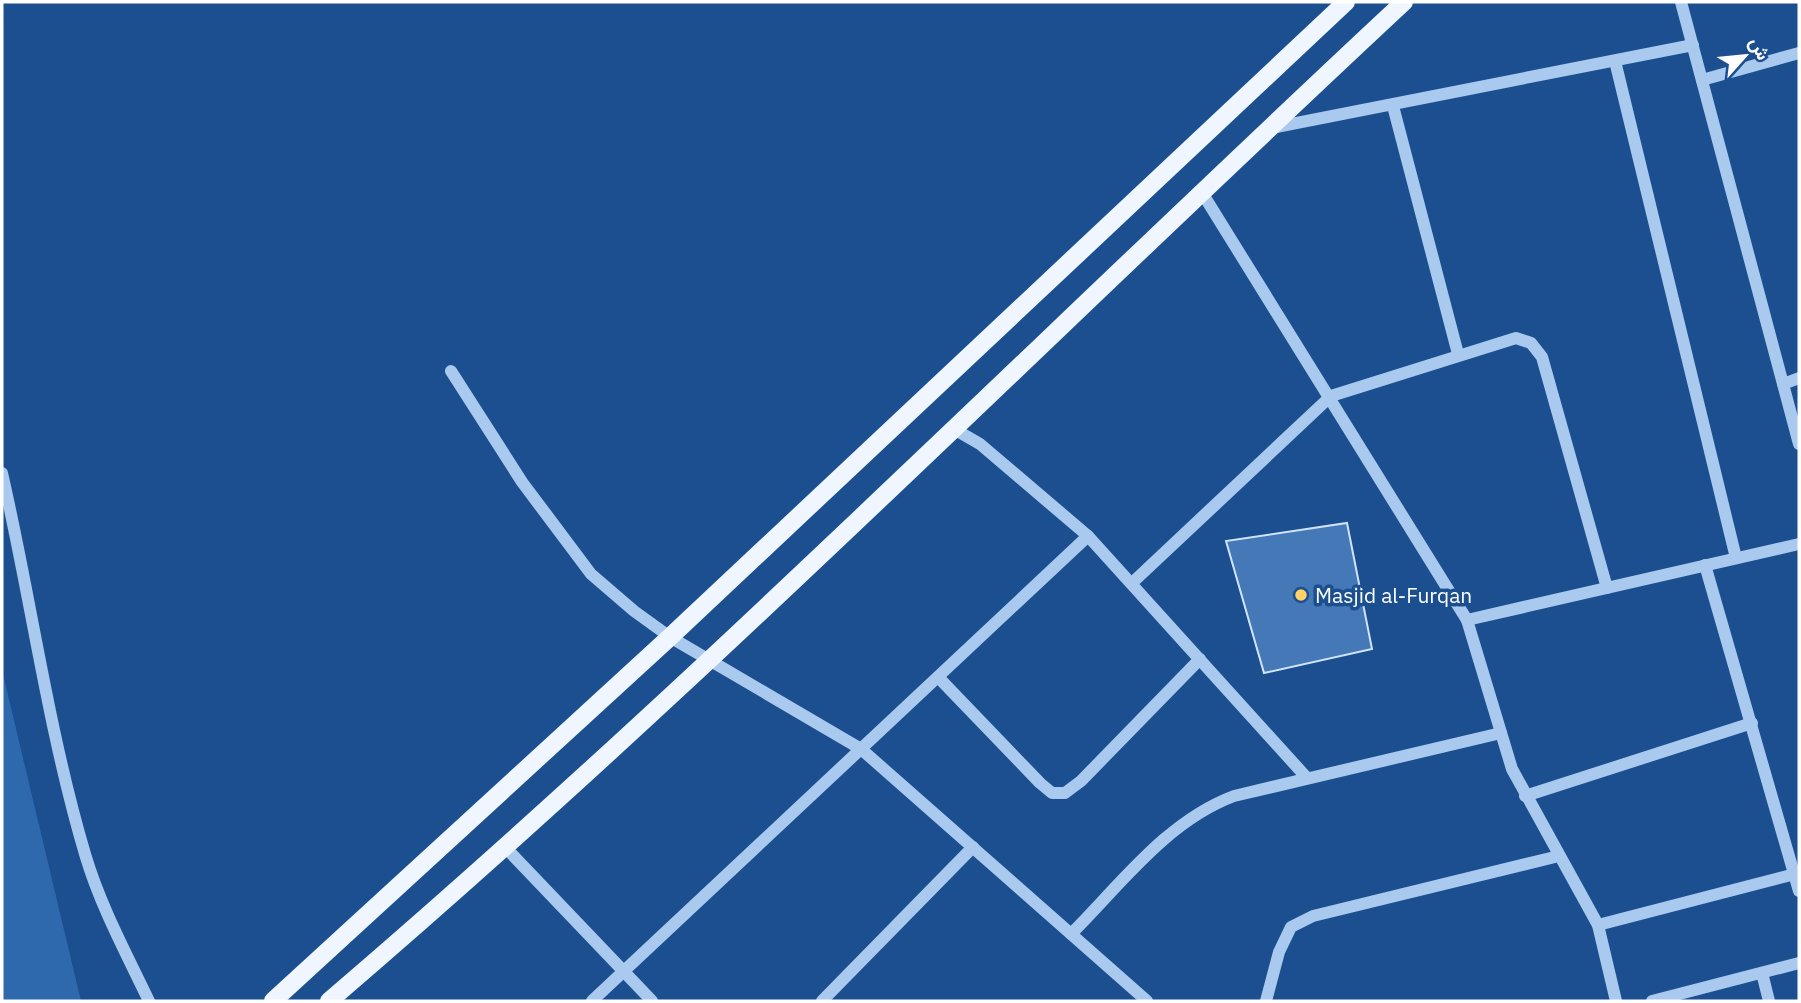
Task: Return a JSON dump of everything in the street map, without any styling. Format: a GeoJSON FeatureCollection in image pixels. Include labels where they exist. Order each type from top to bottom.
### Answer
{"type":"FeatureCollection","features":[{"type":"Feature","properties":{"kind":"main road"},"geometry":{"type":"LineString","coordinates":[[273,1001],[670,637],[1346,2]]}},
{"type":"Feature","properties":{"kind":"main road"},"geometry":{"type":"LineString","coordinates":[[329,1001],[710,661],[1201,191],[1404,2]]}},
{"type":"Feature","properties":{"kind":"street"},"geometry":{"type":"LineString","coordinates":[[1681,2],[1799,444]]}},
{"type":"Feature","properties":{"kind":"street"},"geometry":{"type":"LineString","coordinates":[[1268,129],[1693,45]]}},
{"type":"Feature","properties":{"kind":"street"},"geometry":{"type":"LineString","coordinates":[[1702,80],[1799,54]]}},
{"type":"Feature","properties":{"kind":"street"},"geometry":{"type":"LineString","coordinates":[[1615,61],[1736,558]]}},
{"type":"Feature","properties":{"kind":"street"},"geometry":{"type":"LineString","coordinates":[[1393,106],[1458,354]]}},
{"type":"Feature","properties":{"kind":"street"},"geometry":{"type":"LineString","coordinates":[[1201,191],[1331,396],[1467,620],[1512,769],[1598,925],[1616,1001]]}},
{"type":"Feature","properties":{"kind":"street"},"geometry":{"type":"LineString","coordinates":[[1132,583],[1331,396],[1516,338],[1531,343],[1542,356],[1607,588]]}},
{"type":"Feature","properties":{"kind":"street"},"geometry":{"type":"LineString","coordinates":[[451,372],[522,482],[591,574],[634,611],[670,637],[862,749],[1147,1001]]}},
{"type":"Feature","properties":{"kind":"street"},"geometry":{"type":"LineString","coordinates":[[1783,384],[1799,378]]}},
{"type":"Feature","properties":{"kind":"street"},"geometry":{"type":"LineString","coordinates":[[954,429],[980,444],[1088,536],[1307,778]]}},
{"type":"Feature","properties":{"kind":"street"},"geometry":{"type":"LineString","coordinates":[[2,473],[65,775],[85,856],[107,914],[149,1001]]}},
{"type":"Feature","properties":{"kind":"street"},"geometry":{"type":"LineString","coordinates":[[592,1001],[1088,536]]}},
{"type":"Feature","properties":{"kind":"street"},"geometry":{"type":"LineString","coordinates":[[1467,620],[1799,544]]}},
{"type":"Feature","properties":{"kind":"street"},"geometry":{"type":"LineString","coordinates":[[1705,565],[1799,891]]}},
{"type":"Feature","properties":{"kind":"street"},"geometry":{"type":"LineString","coordinates":[[938,677],[1040,783],[1052,793],[1065,793],[1200,659]]}},
{"type":"Feature","properties":{"kind":"street"},"geometry":{"type":"LineString","coordinates":[[1525,796],[1752,723]]}},
{"type":"Feature","properties":{"kind":"street"},"geometry":{"type":"LineString","coordinates":[[1071,934],[1176,828],[1207,806],[1234,796],[1501,733]]}},
{"type":"Feature","properties":{"kind":"street"},"geometry":{"type":"LineString","coordinates":[[504,846],[652,1001]]}},
{"type":"Feature","properties":{"kind":"street"},"geometry":{"type":"LineString","coordinates":[[822,1001],[973,847]]}},
{"type":"Feature","properties":{"kind":"street"},"geometry":{"type":"LineString","coordinates":[[1266,1001],[1279,951],[1291,927],[1313,916],[1559,856]]}},
{"type":"Feature","properties":{"kind":"street"},"geometry":{"type":"LineString","coordinates":[[1598,925],[1795,874]]}},
{"type":"Feature","properties":{"kind":"street"},"geometry":{"type":"LineString","coordinates":[[1652,1001],[1799,963]]}},
{"type":"Feature","properties":{"kind":"street"},"geometry":{"type":"LineString","coordinates":[[1762,973],[1769,1001]]}},
{"type":"Feature","properties":{"kind":"shaded area"},"geometry":{"type":"Polygon","coordinates":[[[2,670],[81,1001],[2,1001],[2,670]]]}},
{"type":"Feature","properties":{"kind":"building","name":"Masjid al-Furqan"},"geometry":{"type":"Polygon","coordinates":[[[1347,523],[1372,649],[1264,673],[1226,541],[1347,523]]]}},
{"type":"Feature","properties":{"kind":"place","name":"Masjid al-Furqan"},"geometry":{"type":"Point","coordinates":[1301,595]}}]}
